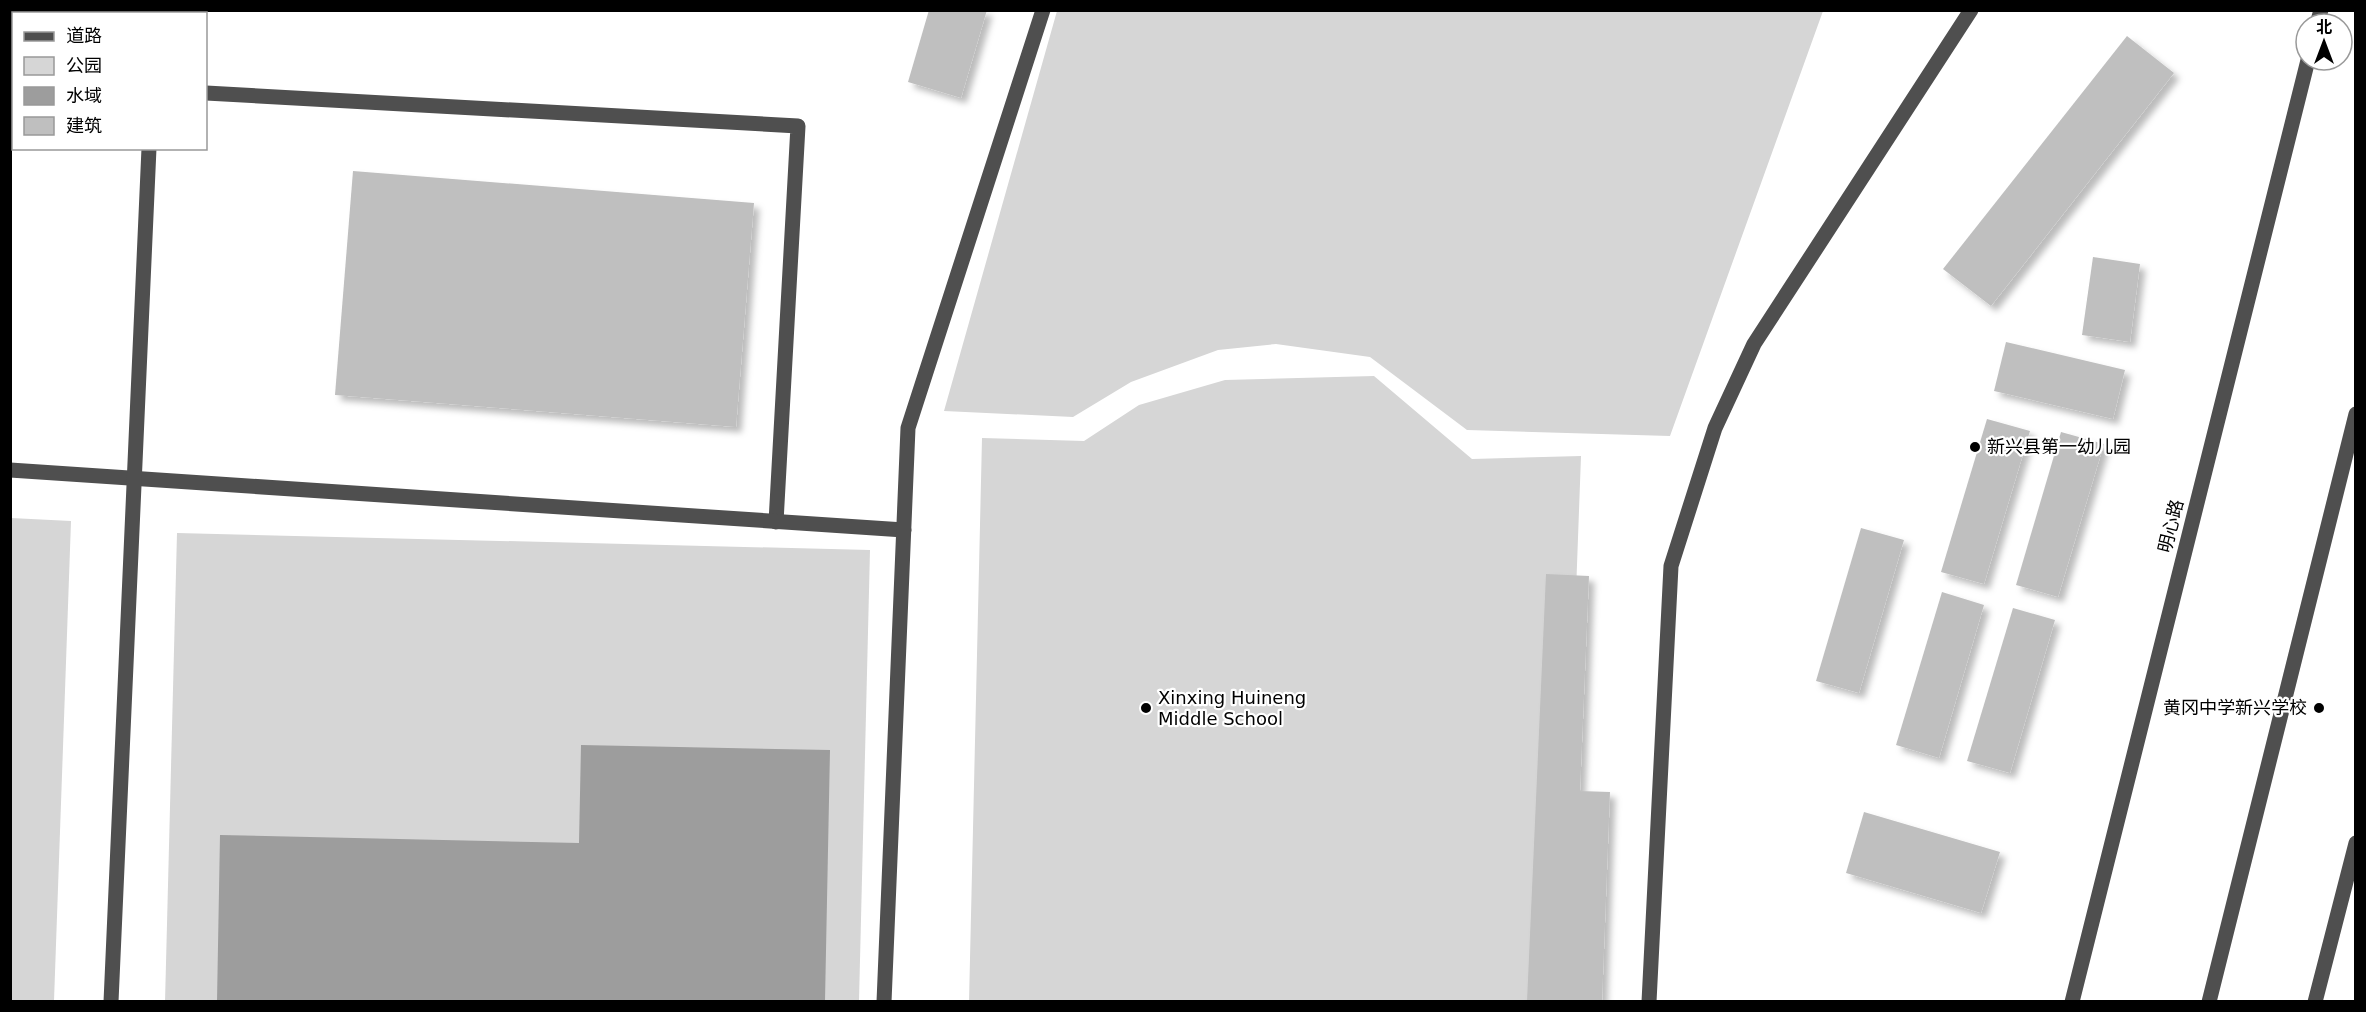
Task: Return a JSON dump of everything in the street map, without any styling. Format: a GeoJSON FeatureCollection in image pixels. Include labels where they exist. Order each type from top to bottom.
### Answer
{"type":"FeatureCollection","features":[{"type":"Feature","properties":{"kind":"street"},"geometry":{"type":"LineString","coordinates":[[884,1002],[908,428],[1043,10]]}},
{"type":"Feature","properties":{"kind":"street"},"geometry":{"type":"LineString","coordinates":[[1648,1002],[1671,566],[1714,428],[1754,344],[1971,10]]}},
{"type":"Feature","properties":{"kind":"street","name":"明心路"},"geometry":{"type":"LineString","coordinates":[[2072,1002],[2305,72]]}},
{"type":"Feature","properties":{"kind":"street"},"geometry":{"type":"LineString","coordinates":[[207,93],[798,126],[776,522]]}},
{"type":"Feature","properties":{"kind":"street"},"geometry":{"type":"LineString","coordinates":[[111,1002],[149,150]]}},
{"type":"Feature","properties":{"kind":"street"},"geometry":{"type":"LineString","coordinates":[[2209,1002],[2355,414]]}},
{"type":"Feature","properties":{"kind":"street"},"geometry":{"type":"LineString","coordinates":[[10,470],[904,530]]}},
{"type":"Feature","properties":{"kind":"street"},"geometry":{"type":"LineString","coordinates":[[2315,1002],[2355,843]]}},
{"type":"Feature","properties":{"kind":"green space"},"geometry":{"type":"Polygon","coordinates":[[[1057,10],[1823,11],[1670,436],[1467,430],[1370,357],[1276,344],[1218,350],[1131,382],[1073,417],[944,411],[1057,10]]]}},
{"type":"Feature","properties":{"kind":"green space"},"geometry":{"type":"Polygon","coordinates":[[[1374,376],[1472,459],[1581,456],[1561,1001],[969,1002],[982,438],[1084,441],[1139,405],[1225,380],[1374,376]]]}},
{"type":"Feature","properties":{"kind":"green space"},"geometry":{"type":"Polygon","coordinates":[[[11,518],[71,521],[54,1001],[11,1001],[11,518]]]}},
{"type":"Feature","properties":{"kind":"green space"},"geometry":{"type":"Polygon","coordinates":[[[177,533],[870,550],[859,1001],[165,1002],[177,533]]]}},
{"type":"Feature","properties":{"kind":"water"},"geometry":{"type":"Polygon","coordinates":[[[581,745],[830,750],[825,1001],[217,1001],[220,835],[579,843],[581,745]]]}},
{"type":"Feature","properties":{"kind":"building"},"geometry":{"type":"Polygon","coordinates":[[[929,10],[987,10],[961,98],[908,82],[929,10]]]}},
{"type":"Feature","properties":{"kind":"building"},"geometry":{"type":"Polygon","coordinates":[[[2127,36],[2174,73],[1991,306],[1943,269],[2127,36]]]}},
{"type":"Feature","properties":{"kind":"building"},"geometry":{"type":"Polygon","coordinates":[[[353,171],[754,203],[736,427],[335,395],[353,171]]]}},
{"type":"Feature","properties":{"kind":"building"},"geometry":{"type":"Polygon","coordinates":[[[2093,257],[2140,264],[2130,342],[2082,335],[2093,257]]]}},
{"type":"Feature","properties":{"kind":"building"},"geometry":{"type":"Polygon","coordinates":[[[2006,342],[2125,370],[2113,419],[1994,391],[2006,342]]]}},
{"type":"Feature","properties":{"kind":"building"},"geometry":{"type":"Polygon","coordinates":[[[1987,419],[2030,431],[1984,584],[1941,572],[1987,419]]]}},
{"type":"Feature","properties":{"kind":"building"},"geometry":{"type":"Polygon","coordinates":[[[2061,432],[2104,444],[2058,597],[2016,585],[2061,432]]]}},
{"type":"Feature","properties":{"kind":"building"},"geometry":{"type":"Polygon","coordinates":[[[1861,528],[1904,540],[1859,693],[1816,681],[1861,528]]]}},
{"type":"Feature","properties":{"kind":"building"},"geometry":{"type":"Polygon","coordinates":[[[1546,574],[1589,576],[1580,791],[1610,792],[1602,1002],[1527,1002],[1546,574]]]}},
{"type":"Feature","properties":{"kind":"building"},"geometry":{"type":"Polygon","coordinates":[[[1942,592],[1984,605],[1939,758],[1896,745],[1942,592]]]}},
{"type":"Feature","properties":{"kind":"building"},"geometry":{"type":"Polygon","coordinates":[[[2013,608],[2055,620],[2010,773],[1967,761],[2013,608]]]}},
{"type":"Feature","properties":{"kind":"building"},"geometry":{"type":"Polygon","coordinates":[[[1864,812],[2000,852],[1981,913],[1846,873],[1864,812]]]}},
{"type":"Feature","properties":{"kind":"place","name":"新兴县第一幼儿园"},"geometry":{"type":"Point","coordinates":[1975,447]}},
{"type":"Feature","properties":{"kind":"place","name":"Xinxing Huineng Middle School"},"geometry":{"type":"Point","coordinates":[1146,708]}},
{"type":"Feature","properties":{"kind":"place","name":"黄冈中学新兴学校"},"geometry":{"type":"Point","coordinates":[2319,708]}}]}
